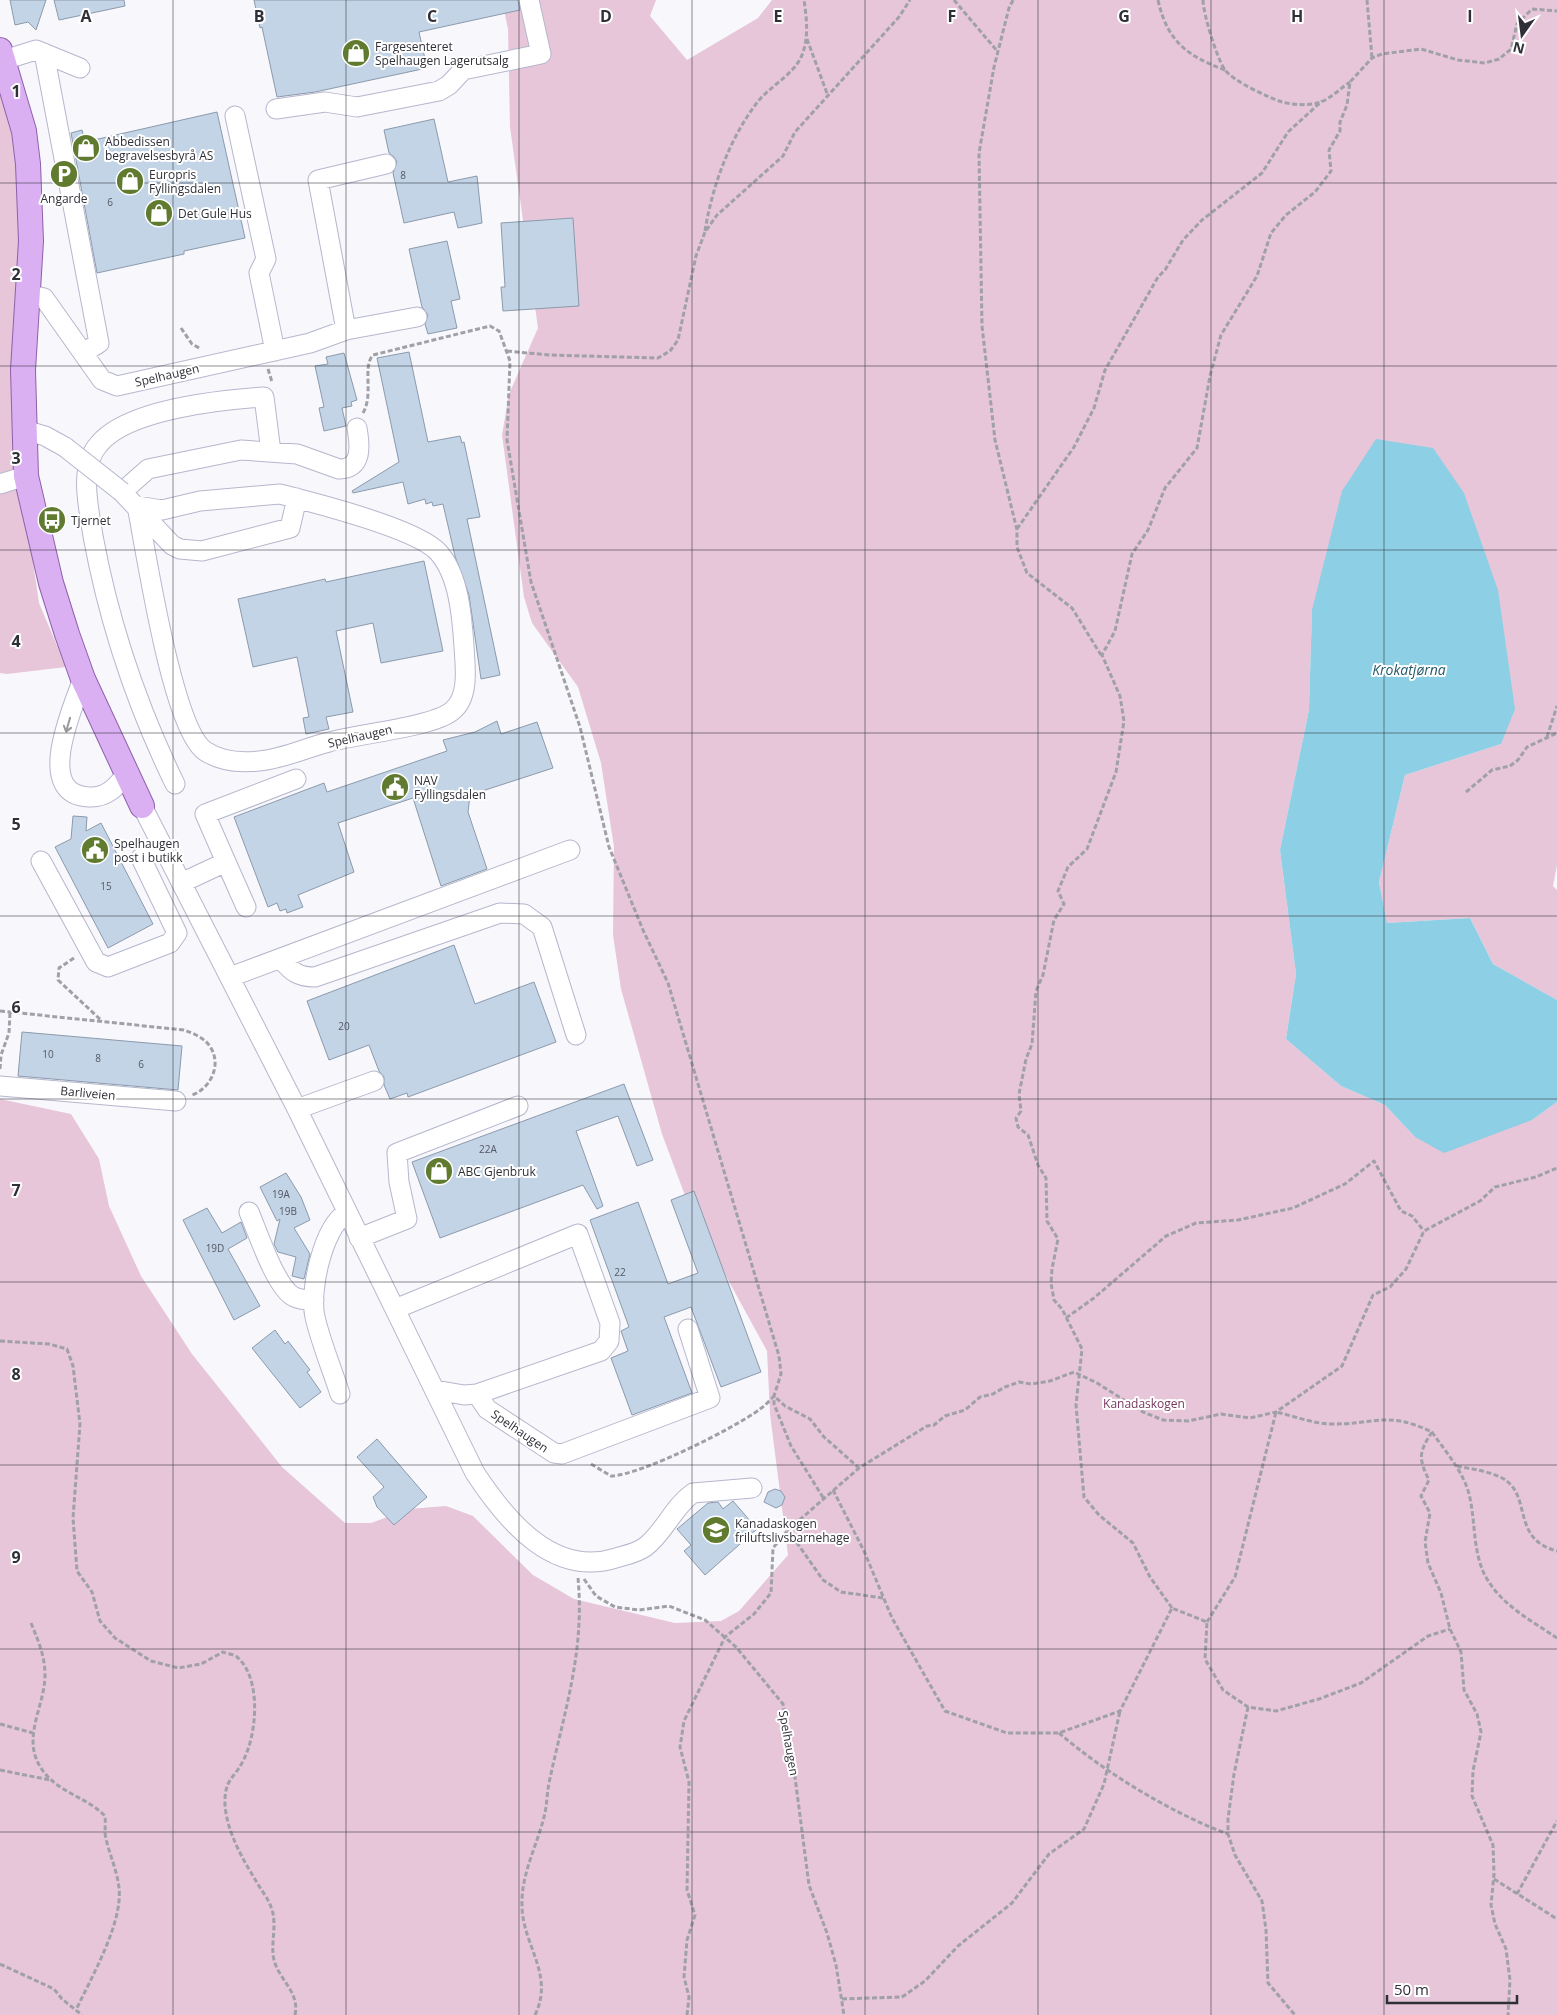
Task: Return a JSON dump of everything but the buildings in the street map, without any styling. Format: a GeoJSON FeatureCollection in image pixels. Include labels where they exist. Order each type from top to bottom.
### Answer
{"type":"FeatureCollection","features":[{"type":"Feature","properties":{"kind":"main road"},"geometry":{"type":"LineString","coordinates":[[2,55],[24,132],[28,164],[30,241],[24,370],[26,476],[51,583],[83,679],[142,806]]}},
{"type":"Feature","properties":{"kind":"street"},"geometry":{"type":"LineString","coordinates":[[276,109],[325,102],[357,107],[438,91],[449,85],[463,70],[540,54],[529,0]]}},
{"type":"Feature","properties":{"kind":"street"},"geometry":{"type":"LineString","coordinates":[[2,55],[36,50],[80,68]]}},
{"type":"Feature","properties":{"kind":"street"},"geometry":{"type":"LineString","coordinates":[[44,53],[99,343],[83,353]]}},
{"type":"Feature","properties":{"kind":"street"},"geometry":{"type":"LineString","coordinates":[[235,116],[266,259],[259,273],[269,352]]}},
{"type":"Feature","properties":{"kind":"street"},"geometry":{"type":"LineString","coordinates":[[346,330],[318,180],[386,164]]}},
{"type":"Feature","properties":{"kind":"street","name":"Spelhaugen"},"geometry":{"type":"LineString","coordinates":[[28,294],[44,298],[102,380],[117,386],[310,343],[346,330],[417,317]]}},
{"type":"Feature","properties":{"kind":"street"},"geometry":{"type":"LineString","coordinates":[[175,784],[143,716],[110,618],[88,503],[90,462],[99,443],[109,435],[154,415],[206,402],[264,397],[271,452]]}},
{"type":"Feature","properties":{"kind":"street"},"geometry":{"type":"LineString","coordinates":[[122,492],[148,468],[241,450],[297,454],[340,470],[346,469],[353,466],[359,453],[358,428]]}},
{"type":"Feature","properties":{"kind":"street"},"geometry":{"type":"LineString","coordinates":[[25,430],[45,436],[65,447],[122,492],[172,545],[202,552],[290,528],[297,498]]}},
{"type":"Feature","properties":{"kind":"street"},"geometry":{"type":"LineString","coordinates":[[0,484],[26,476]]}},
{"type":"Feature","properties":{"kind":"street","name":"Spelhaugen"},"geometry":{"type":"LineString","coordinates":[[280,494],[297,498],[326,506],[426,541],[440,553],[450,570],[462,625],[466,677],[460,702],[454,710],[423,723],[362,734],[270,759],[250,761],[226,760],[205,751],[192,734],[174,683],[137,506],[162,510],[200,501],[280,494]]}},
{"type":"Feature","properties":{"kind":"street"},"geometry":{"type":"LineString","coordinates":[[83,679],[61,750],[60,776],[67,788],[77,794],[88,797],[99,796],[111,791],[126,774]]}},
{"type":"Feature","properties":{"kind":"street"},"geometry":{"type":"LineString","coordinates":[[246,907],[205,814],[296,779]]}},
{"type":"Feature","properties":{"kind":"street"},"geometry":{"type":"LineString","coordinates":[[142,806],[297,1109],[346,1214],[438,1395],[475,1473],[492,1499],[533,1540],[559,1557],[576,1562],[602,1562],[646,1546],[693,1493],[752,1488]]}},
{"type":"Feature","properties":{"kind":"street"},"geometry":{"type":"LineString","coordinates":[[41,861],[96,962],[108,967],[170,943],[177,933],[141,858],[162,847]]}},
{"type":"Feature","properties":{"kind":"street"},"geometry":{"type":"LineString","coordinates":[[230,977],[570,850]]}},
{"type":"Feature","properties":{"kind":"street"},"geometry":{"type":"LineString","coordinates":[[181,883],[226,862]]}},
{"type":"Feature","properties":{"kind":"street"},"geometry":{"type":"LineString","coordinates":[[281,959],[293,972],[303,977],[316,977],[500,913],[524,914],[542,928],[576,1035]]}},
{"type":"Feature","properties":{"kind":"street"},"geometry":{"type":"LineString","coordinates":[[297,1109],[374,1081]]}},
{"type":"Feature","properties":{"kind":"street","name":"Barliveien"},"geometry":{"type":"LineString","coordinates":[[0,1086],[176,1101]]}},
{"type":"Feature","properties":{"kind":"street"},"geometry":{"type":"LineString","coordinates":[[359,1238],[407,1218],[398,1182],[397,1153],[518,1106]]}},
{"type":"Feature","properties":{"kind":"street"},"geometry":{"type":"LineString","coordinates":[[249,1212],[272,1265],[290,1295],[299,1299],[314,1300]]}},
{"type":"Feature","properties":{"kind":"street"},"geometry":{"type":"LineString","coordinates":[[340,1394],[314,1315],[314,1300],[322,1250],[337,1219],[346,1214]]}},
{"type":"Feature","properties":{"kind":"street"},"geometry":{"type":"LineString","coordinates":[[395,1309],[578,1234],[610,1323],[609,1341],[601,1351],[478,1394],[438,1395]]}},
{"type":"Feature","properties":{"kind":"street","name":"Spelhaugen"},"geometry":{"type":"LineString","coordinates":[[478,1394],[487,1409],[554,1453],[562,1454],[710,1398],[688,1329]]}},
{"type":"Feature","properties":{"kind":"path"},"geometry":{"type":"LineString","coordinates":[[804,0],[807,39],[828,96]]}},
{"type":"Feature","properties":{"kind":"path"},"geometry":{"type":"LineString","coordinates":[[705,232],[717,215],[783,156],[795,132],[899,17],[910,0]]}},
{"type":"Feature","properties":{"kind":"path"},"geometry":{"type":"LineString","coordinates":[[954,0],[998,52]]}},
{"type":"Feature","properties":{"kind":"path"},"geometry":{"type":"LineString","coordinates":[[1013,0],[1009,8],[998,52],[979,152],[982,326],[994,440],[1017,530],[1017,546],[1027,573],[1072,608],[1102,655],[1120,696],[1124,721],[1116,772],[1086,849],[1068,867],[1058,891],[1064,904],[1054,920],[1046,966],[1036,991],[1032,1044],[1026,1059],[1019,1094],[1021,1111],[1016,1118],[1018,1127],[1028,1135],[1038,1165],[1046,1178],[1047,1221],[1058,1239],[1051,1283],[1054,1300],[1082,1349],[1076,1404],[1084,1497],[1099,1514],[1133,1543],[1150,1577],[1172,1608],[1207,1622]]}},
{"type":"Feature","properties":{"kind":"path"},"geometry":{"type":"LineString","coordinates":[[1158,0],[1162,19],[1177,44],[1200,60],[1225,70],[1236,79],[1281,102],[1300,105],[1322,102]]}},
{"type":"Feature","properties":{"kind":"path"},"geometry":{"type":"LineString","coordinates":[[1203,0],[1203,9],[1225,70]]}},
{"type":"Feature","properties":{"kind":"path"},"geometry":{"type":"LineString","coordinates":[[1367,0],[1372,58]]}},
{"type":"Feature","properties":{"kind":"path"},"geometry":{"type":"LineString","coordinates":[[1017,530],[1074,447],[1094,408],[1105,370],[1158,277],[1165,270],[1184,240],[1202,220],[1262,172],[1288,132],[1322,102],[1350,82],[1372,58],[1382,54],[1421,49],[1458,60],[1485,63],[1499,59],[1511,49],[1517,24],[1532,9],[1557,11]]}},
{"type":"Feature","properties":{"kind":"path"},"geometry":{"type":"LineString","coordinates":[[507,351],[549,355],[658,358],[670,351],[678,340],[696,256],[705,232],[710,201],[736,134],[756,103],[798,63],[807,39]]}},
{"type":"Feature","properties":{"kind":"path"},"geometry":{"type":"LineString","coordinates":[[1102,655],[1115,631],[1132,554],[1148,530],[1165,488],[1197,448],[1210,376],[1221,335],[1257,276],[1270,233],[1286,214],[1315,192],[1331,171],[1329,150],[1340,131],[1340,122],[1347,105],[1350,82]]}},
{"type":"Feature","properties":{"kind":"path"},"geometry":{"type":"LineString","coordinates":[[358,428],[369,395],[369,361],[379,352],[452,337],[490,326],[500,331],[510,361],[511,383],[508,404],[507,440],[531,582],[580,727],[608,847],[671,993],[779,1356],[781,1374],[774,1396],[774,1404],[791,1446],[824,1499]]}},
{"type":"Feature","properties":{"kind":"path"},"geometry":{"type":"LineString","coordinates":[[181,328],[192,344],[208,353]]}},
{"type":"Feature","properties":{"kind":"path"},"geometry":{"type":"LineString","coordinates":[[264,397],[272,381],[269,352]]}},
{"type":"Feature","properties":{"kind":"path"},"geometry":{"type":"LineString","coordinates":[[1547,738],[1557,706]]}},
{"type":"Feature","properties":{"kind":"path"},"geometry":{"type":"LineString","coordinates":[[1466,792],[1492,770],[1510,766],[1518,760],[1527,747],[1557,733]]}},
{"type":"Feature","properties":{"kind":"path"},"geometry":{"type":"LineString","coordinates":[[89,950],[61,965],[57,975],[62,985],[103,1022]]}},
{"type":"Feature","properties":{"kind":"path"},"geometry":{"type":"LineString","coordinates":[[0,1011],[184,1030],[200,1037],[212,1049],[216,1064],[212,1077],[202,1091],[176,1101]]}},
{"type":"Feature","properties":{"kind":"path"},"geometry":{"type":"LineString","coordinates":[[0,1069],[1,1055],[9,1033],[10,1012]]}},
{"type":"Feature","properties":{"kind":"path"},"geometry":{"type":"LineString","coordinates":[[1066,1318],[1094,1298],[1166,1236],[1196,1223],[1238,1220],[1293,1208],[1345,1184],[1374,1161],[1401,1211],[1412,1216],[1424,1231]]}},
{"type":"Feature","properties":{"kind":"path"},"geometry":{"type":"LineString","coordinates":[[687,2015],[689,1997],[684,1977],[687,1940],[695,1914],[688,1890],[688,1782],[680,1747],[684,1721],[725,1637],[754,1614],[772,1593],[773,1548],[788,1530],[859,1468],[927,1426],[934,1425],[945,1416],[965,1410],[980,1397],[993,1394],[1004,1387],[1019,1382],[1031,1384],[1050,1381],[1074,1372],[1097,1383],[1144,1412],[1163,1420],[1188,1421],[1221,1414],[1250,1418],[1276,1412],[1342,1366],[1373,1295],[1390,1287],[1406,1269],[1424,1231],[1480,1201],[1495,1187],[1536,1177],[1557,1168]]}},
{"type":"Feature","properties":{"kind":"path"},"geometry":{"type":"LineString","coordinates":[[0,1341],[49,1344],[67,1349],[72,1366],[80,1424],[73,1518],[77,1571],[92,1592],[100,1621],[115,1638],[151,1661],[178,1668],[200,1664],[223,1652],[236,1656],[248,1671],[255,1700],[252,1737],[243,1762],[228,1780],[225,1797],[226,1820],[246,1865],[271,1907],[274,1924],[274,1959],[281,1976],[293,1993],[297,2008],[295,2015]]}},
{"type":"Feature","properties":{"kind":"path"},"geometry":{"type":"LineString","coordinates":[[591,1464],[611,1476],[640,1470],[740,1422],[762,1408],[774,1396]]}},
{"type":"Feature","properties":{"kind":"path"},"geometry":{"type":"LineString","coordinates":[[774,1396],[785,1406],[810,1419],[824,1437],[859,1468]]}},
{"type":"Feature","properties":{"kind":"path"},"geometry":{"type":"LineString","coordinates":[[1276,1412],[1329,1424],[1390,1418],[1412,1422],[1432,1432],[1456,1466],[1469,1493],[1476,1545],[1486,1579],[1509,1606],[1557,1638]]}},
{"type":"Feature","properties":{"kind":"path"},"geometry":{"type":"LineString","coordinates":[[1276,1412],[1236,1577],[1207,1622],[1205,1659],[1223,1690],[1248,1707],[1276,1711],[1320,1699],[1353,1687],[1428,1636],[1450,1630]]}},
{"type":"Feature","properties":{"kind":"path"},"geometry":{"type":"LineString","coordinates":[[1432,1432],[1421,1450],[1422,1466],[1428,1480],[1421,1496],[1430,1513],[1425,1542],[1428,1563],[1441,1593],[1450,1630],[1461,1652],[1464,1690],[1477,1714],[1479,1723],[1480,1732],[1473,1771],[1472,1796],[1493,1845],[1494,1879],[1491,1905],[1495,1924],[1506,1949],[1510,1980],[1508,2015]]}},
{"type":"Feature","properties":{"kind":"path"},"geometry":{"type":"LineString","coordinates":[[1456,1466],[1503,1478],[1517,1494],[1527,1530],[1543,1547],[1557,1551]]}},
{"type":"Feature","properties":{"kind":"path"},"geometry":{"type":"LineString","coordinates":[[833,1490],[864,1551],[892,1618],[945,1711],[1007,1733],[1059,1733],[1120,1710]]}},
{"type":"Feature","properties":{"kind":"path"},"geometry":{"type":"LineString","coordinates":[[788,1530],[823,1580],[841,1592],[883,1598]]}},
{"type":"Feature","properties":{"kind":"path"},"geometry":{"type":"LineString","coordinates":[[535,2015],[539,2007],[542,1978],[531,1947],[522,1905],[530,1860],[544,1814],[579,1642],[581,1611],[576,1562]]}},
{"type":"Feature","properties":{"kind":"path","name":"Spelhaugen"},"geometry":{"type":"LineString","coordinates":[[576,1562],[584,1579],[596,1596],[607,1604],[624,1609],[639,1610],[669,1606],[706,1620],[725,1637],[778,1698],[786,1713],[809,1885],[827,1933],[844,2015]]}},
{"type":"Feature","properties":{"kind":"path"},"geometry":{"type":"LineString","coordinates":[[842,1999],[902,1997],[925,1982],[958,1946],[1012,1903],[1049,1854],[1084,1829],[1104,1784],[1120,1710],[1172,1608]]}},
{"type":"Feature","properties":{"kind":"path"},"geometry":{"type":"LineString","coordinates":[[31,1623],[41,1646],[45,1675],[33,1733],[35,1754],[40,1767],[50,1780],[105,1816],[105,1838],[113,1856],[119,1889],[118,1903],[109,1935],[76,2010]]}},
{"type":"Feature","properties":{"kind":"path"},"geometry":{"type":"LineString","coordinates":[[1248,1707],[1234,1774],[1228,1834],[1235,1855],[1262,1901],[1266,1930],[1268,1983],[1295,2015]]}},
{"type":"Feature","properties":{"kind":"path"},"geometry":{"type":"LineString","coordinates":[[0,1724],[33,1733]]}},
{"type":"Feature","properties":{"kind":"path"},"geometry":{"type":"LineString","coordinates":[[1059,1733],[1086,1756],[1196,1822],[1228,1834]]}},
{"type":"Feature","properties":{"kind":"path"},"geometry":{"type":"LineString","coordinates":[[0,1770],[50,1780]]}},
{"type":"Feature","properties":{"kind":"path"},"geometry":{"type":"LineString","coordinates":[[1517,1894],[1557,1821]]}},
{"type":"Feature","properties":{"kind":"path"},"geometry":{"type":"LineString","coordinates":[[1494,1879],[1557,1919]]}},
{"type":"Feature","properties":{"kind":"path"},"geometry":{"type":"LineString","coordinates":[[0,1964],[54,1989],[81,2014]]}},
{"type":"Feature","properties":{"kind":"green space","name":"Kanadaskogen"},"geometry":{"type":"Polygon","coordinates":[[[502,0],[656,0],[650,16],[687,60],[758,18],[772,0],[1557,0],[1557,865],[1553,886],[1557,890],[1557,1000],[1493,964],[1470,918],[1387,923],[1379,882],[1405,775],[1501,744],[1312,610],[1309,710],[1280,850],[1296,974],[1286,1039],[1341,1086],[1385,1105],[1415,1137],[1532,1120],[1557,1102],[1557,2015],[0,2015],[0,1099],[71,1114],[99,1159],[109,1206],[141,1276],[192,1354],[282,1467],[345,1523],[371,1523],[409,1509],[446,1506],[473,1516],[533,1575],[574,1599],[675,1623],[721,1621],[739,1611],[788,1555],[770,1414],[767,1351],[692,1214],[662,1134],[621,989],[613,935],[614,847],[601,763],[578,687],[532,623],[524,597],[502,435],[509,394],[538,328],[510,127],[508,29],[502,0]]]}},
{"type":"Feature","properties":{"kind":"green space"},"geometry":{"type":"Polygon","coordinates":[[[0,87],[23,143],[17,454],[39,603],[66,667],[7,674],[0,673],[0,87]]]}},
{"type":"Feature","properties":{"kind":"water","name":"Krokatjørna"},"geometry":{"type":"Polygon","coordinates":[[[1376,439],[1433,448],[1464,493],[1498,590],[1515,709],[1501,744],[1405,775],[1379,882],[1387,923],[1470,918],[1493,964],[1557,1000],[1557,1102],[1532,1120],[1444,1153],[1415,1137],[1385,1105],[1341,1086],[1286,1039],[1296,974],[1280,850],[1309,710],[1312,610],[1342,491],[1376,439]]]}},
{"type":"Feature","properties":{"kind":"place","name":"Fargesenteret Spelhaugen Lagerutsalg"},"geometry":{"type":"Point","coordinates":[356,53]}},
{"type":"Feature","properties":{"kind":"place","name":"Abbedissen begravelsesbyrå AS"},"geometry":{"type":"Point","coordinates":[86,148]}},
{"type":"Feature","properties":{"kind":"place","name":"Angarde"},"geometry":{"type":"Point","coordinates":[64,174]}},
{"type":"Feature","properties":{"kind":"place","name":"Europris Fyllingsdalen"},"geometry":{"type":"Point","coordinates":[130,181]}},
{"type":"Feature","properties":{"kind":"place","name":"Det Gule Hus"},"geometry":{"type":"Point","coordinates":[159,213]}},
{"type":"Feature","properties":{"kind":"place","name":"Tjernet"},"geometry":{"type":"Point","coordinates":[52,520]}},
{"type":"Feature","properties":{"kind":"place","name":"NAV Fyllingsdalen"},"geometry":{"type":"Point","coordinates":[395,787]}},
{"type":"Feature","properties":{"kind":"place","name":"Spelhaugen post i butikk"},"geometry":{"type":"Point","coordinates":[95,850]}},
{"type":"Feature","properties":{"kind":"place","name":"ABC Gjenbruk"},"geometry":{"type":"Point","coordinates":[439,1171]}},
{"type":"Feature","properties":{"kind":"place","name":"Kanadaskogen friluftslivsbarnehage"},"geometry":{"type":"Point","coordinates":[716,1530]}}]}
